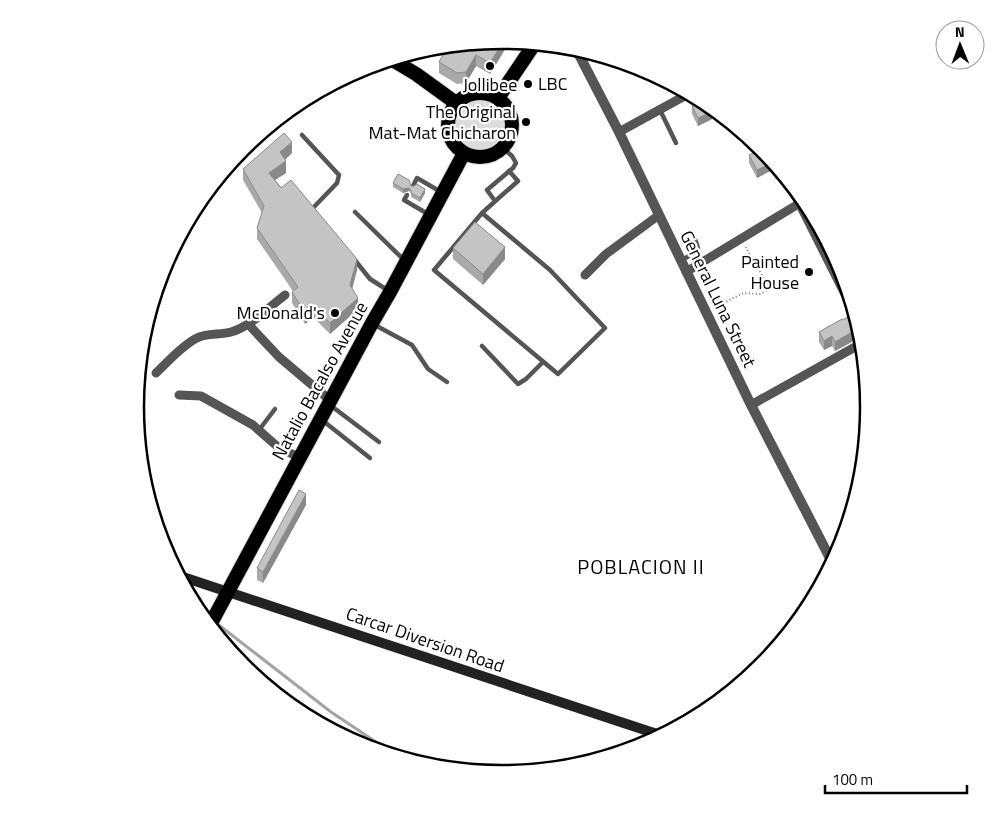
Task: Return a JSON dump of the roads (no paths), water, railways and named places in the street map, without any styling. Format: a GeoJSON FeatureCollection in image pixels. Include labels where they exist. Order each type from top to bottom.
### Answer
{"type":"FeatureCollection","features":[{"type":"Feature","properties":{"kind":"highway"},"geometry":{"type":"LineString","coordinates":[[498,98],[530,50]]}},
{"type":"Feature","properties":{"kind":"highway"},"geometry":{"type":"LineString","coordinates":[[400,64],[456,103]]}},
{"type":"Feature","properties":{"kind":"highway"},"geometry":{"type":"LineString","coordinates":[[487,93],[498,98],[509,110],[513,126],[512,134],[503,148],[496,154],[480,158],[464,153],[450,139],[448,120],[451,111],[456,103],[465,96],[487,93]]}},
{"type":"Feature","properties":{"kind":"highway","name":"Natalio Bacalso Avenue"},"geometry":{"type":"LineString","coordinates":[[213,620],[464,153]]}},
{"type":"Feature","properties":{"kind":"main road","name":"Carcar Diversion Road"},"geometry":{"type":"LineString","coordinates":[[187,577],[653,733]]}},
{"type":"Feature","properties":{"kind":"street","name":"General Luna Street"},"geometry":{"type":"LineString","coordinates":[[581,58],[619,132],[705,312],[829,556]]}},
{"type":"Feature","properties":{"kind":"street"},"geometry":{"type":"LineString","coordinates":[[619,132],[682,97]]}},
{"type":"Feature","properties":{"kind":"street"},"geometry":{"type":"LineString","coordinates":[[686,272],[799,205]]}},
{"type":"Feature","properties":{"kind":"street"},"geometry":{"type":"LineString","coordinates":[[585,275],[606,254],[659,215]]}},
{"type":"Feature","properties":{"kind":"street"},"geometry":{"type":"LineString","coordinates":[[156,373],[185,346],[198,337],[230,332],[248,324],[285,295]]}},
{"type":"Feature","properties":{"kind":"street"},"geometry":{"type":"LineString","coordinates":[[248,324],[279,357],[330,402]]}},
{"type":"Feature","properties":{"kind":"street"},"geometry":{"type":"LineString","coordinates":[[752,405],[856,347]]}},
{"type":"Feature","properties":{"kind":"street"},"geometry":{"type":"LineString","coordinates":[[179,394],[200,396],[259,430],[279,448],[299,457]]}},
{"type":"Feature","properties":{"kind":"lane"},"geometry":{"type":"LineString","coordinates":[[660,110],[676,142]]}},
{"type":"Feature","properties":{"kind":"lane"},"geometry":{"type":"LineString","coordinates":[[302,135],[339,175],[337,183],[313,208]]}},
{"type":"Feature","properties":{"kind":"lane"},"geometry":{"type":"LineString","coordinates":[[495,201],[487,190],[516,163],[512,156],[503,148]]}},
{"type":"Feature","properties":{"kind":"lane"},"geometry":{"type":"LineString","coordinates":[[482,213],[550,270],[605,328],[558,374],[434,270],[482,213],[518,181],[509,171]]}},
{"type":"Feature","properties":{"kind":"lane"},"geometry":{"type":"LineString","coordinates":[[412,186],[417,178],[442,193]]}},
{"type":"Feature","properties":{"kind":"lane"},"geometry":{"type":"LineString","coordinates":[[407,195],[404,200],[430,216]]}},
{"type":"Feature","properties":{"kind":"lane"},"geometry":{"type":"LineString","coordinates":[[307,201],[318,215]]}},
{"type":"Feature","properties":{"kind":"lane"},"geometry":{"type":"LineString","coordinates":[[355,212],[406,262]]}},
{"type":"Feature","properties":{"kind":"lane"},"geometry":{"type":"LineString","coordinates":[[681,260],[696,252],[698,248],[695,239]]}},
{"type":"Feature","properties":{"kind":"lane"},"geometry":{"type":"LineString","coordinates":[[353,257],[370,278],[390,292]]}},
{"type":"Feature","properties":{"kind":"lane"},"geometry":{"type":"LineString","coordinates":[[372,323],[412,345],[428,369],[447,382]]}},
{"type":"Feature","properties":{"kind":"lane"},"geometry":{"type":"LineString","coordinates":[[482,346],[518,384],[526,379],[543,362]]}},
{"type":"Feature","properties":{"kind":"lane"},"geometry":{"type":"LineString","coordinates":[[330,402],[379,442]]}},
{"type":"Feature","properties":{"kind":"lane"},"geometry":{"type":"LineString","coordinates":[[259,430],[275,409]]}},
{"type":"Feature","properties":{"kind":"lane"},"geometry":{"type":"LineString","coordinates":[[321,419],[370,458]]}},
{"type":"Feature","properties":{"kind":"waterway"},"geometry":{"type":"LineString","coordinates":[[215,622],[331,712],[379,744]]}},
{"type":"Feature","properties":{"kind":"place","name":"Jollibee"},"geometry":{"type":"Point","coordinates":[490,66]}},
{"type":"Feature","properties":{"kind":"place","name":"LBC"},"geometry":{"type":"Point","coordinates":[528,84]}},
{"type":"Feature","properties":{"kind":"place","name":"The Original Mat-Mat Chicharon"},"geometry":{"type":"Point","coordinates":[526,122]}},
{"type":"Feature","properties":{"kind":"place","name":"Painted House"},"geometry":{"type":"Point","coordinates":[809,272]}},
{"type":"Feature","properties":{"kind":"place","name":"McDonald's"},"geometry":{"type":"Point","coordinates":[335,313]}},
{"type":"Feature","properties":{"kind":"district","name":"POBLACION II"},"geometry":{"type":"Point","coordinates":[641,567]}}]}
